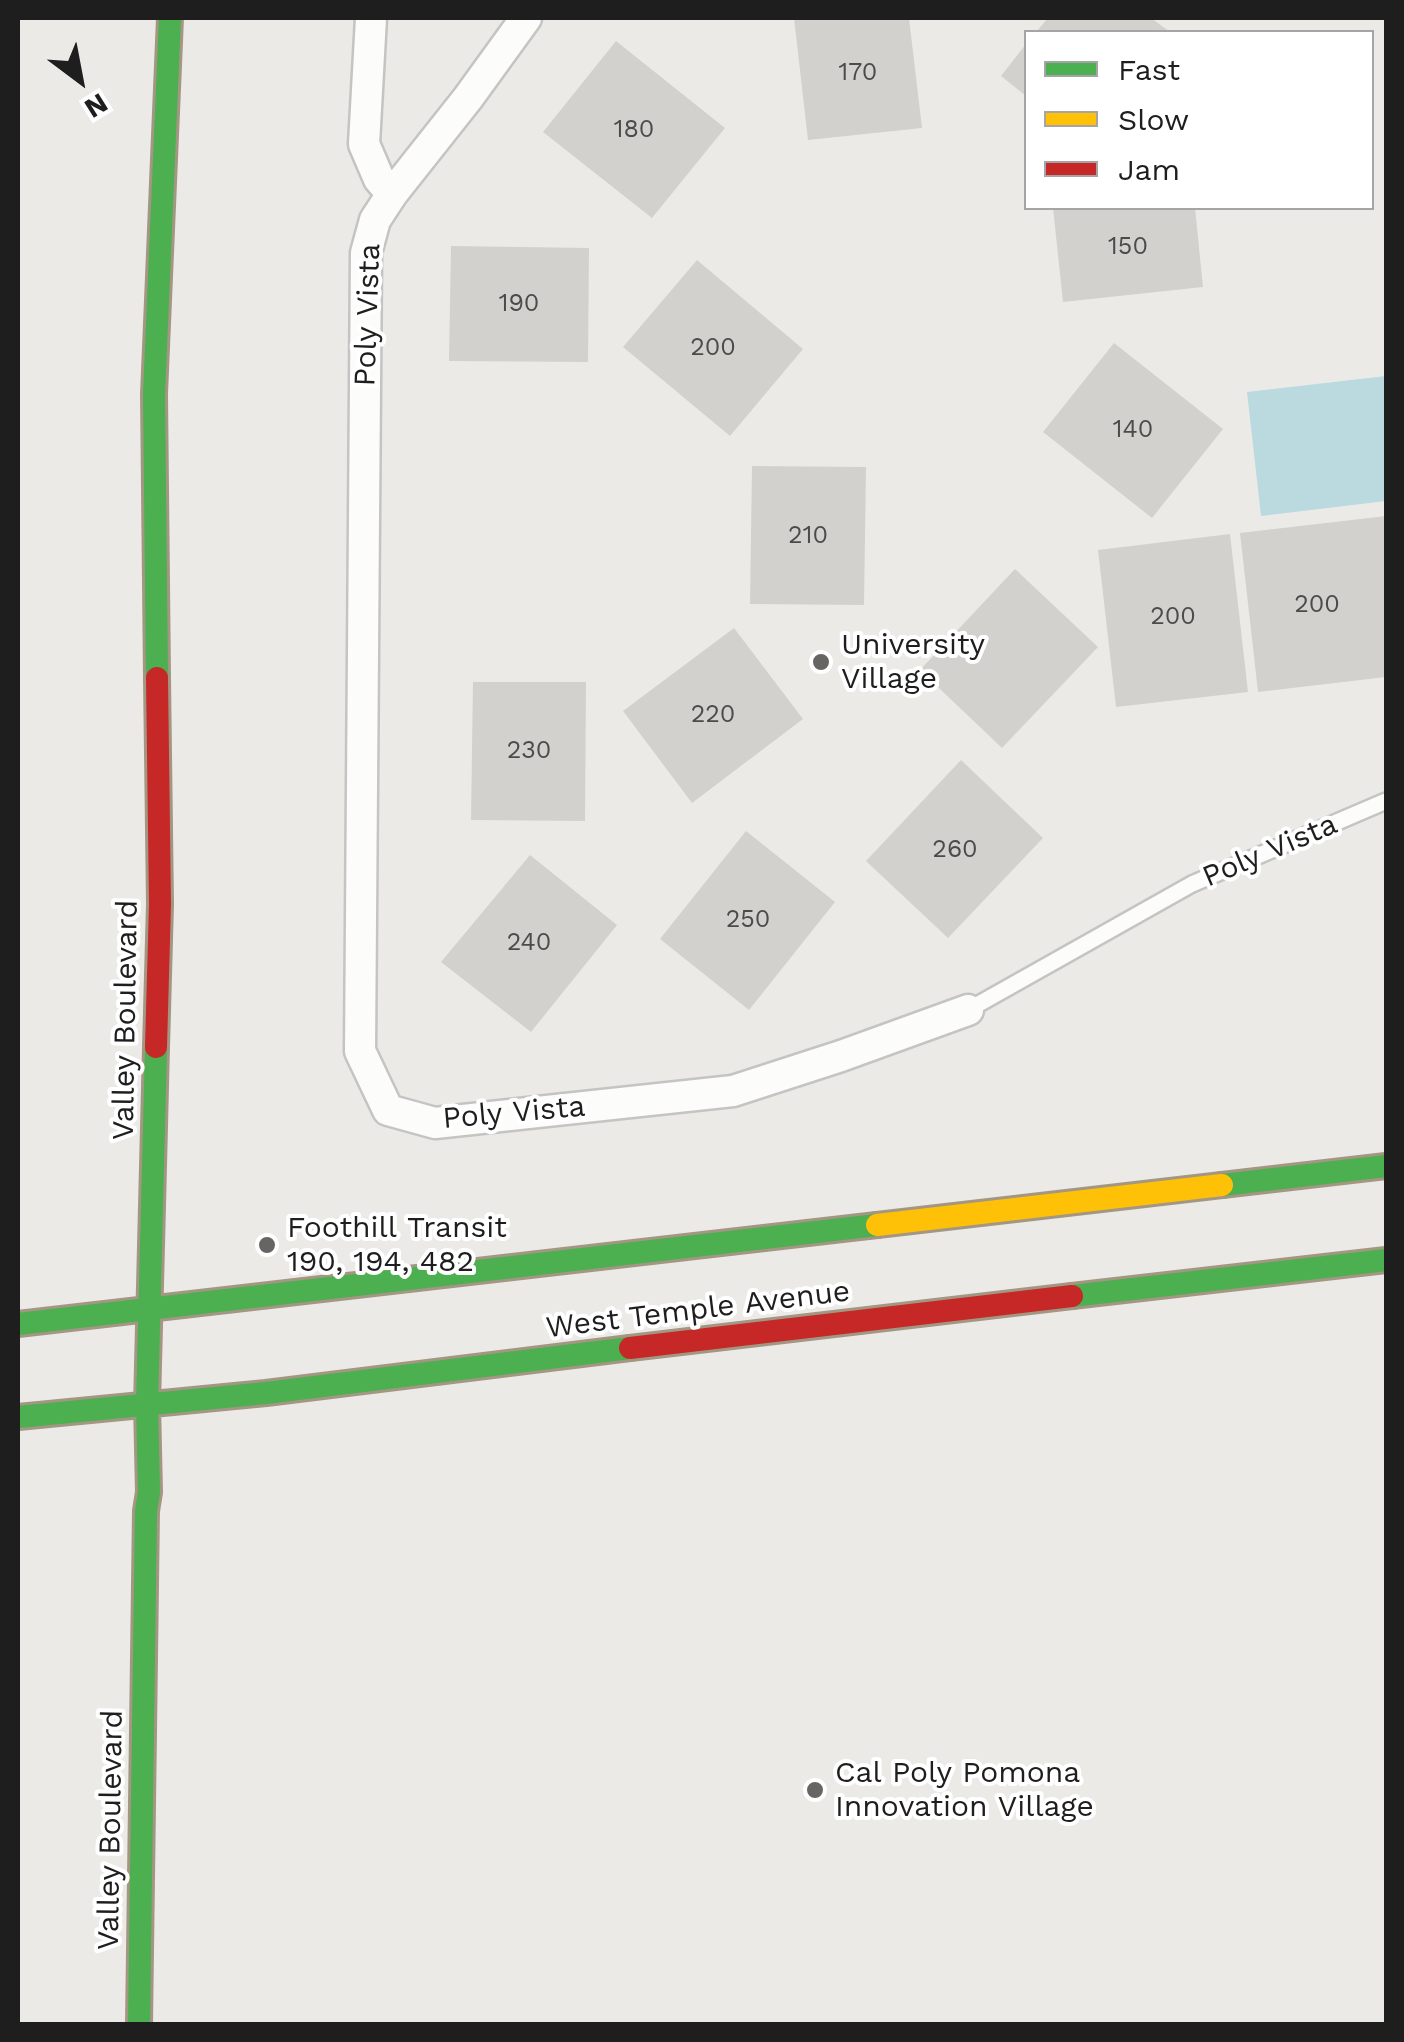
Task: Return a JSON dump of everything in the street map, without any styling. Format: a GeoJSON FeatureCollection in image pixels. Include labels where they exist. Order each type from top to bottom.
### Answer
{"type":"FeatureCollection","features":[{"type":"Feature","properties":{"kind":"main road","name":"Valley Boulevard"},"geometry":{"type":"LineString","coordinates":[[139,2024],[149,1492],[147,1405],[160,904],[154,394],[170,18]]}},
{"type":"Feature","properties":{"kind":"main road"},"geometry":{"type":"LineString","coordinates":[[18,1324],[1386,1166]]}},
{"type":"Feature","properties":{"kind":"main road","name":"West Temple Avenue"},"geometry":{"type":"LineString","coordinates":[[18,1417],[1386,1260]]}},
{"type":"Feature","properties":{"kind":"street"},"geometry":{"type":"LineString","coordinates":[[370,18],[364,144],[379,179],[392,194]]}},
{"type":"Feature","properties":{"kind":"street","name":"Poly Vista"},"geometry":{"type":"LineString","coordinates":[[526,18],[392,194],[376,220],[366,253],[360,1051],[388,1110],[435,1123],[732,1091],[968,1010]]}},
{"type":"Feature","properties":{"kind":"lane","name":"Poly Vista"},"geometry":{"type":"LineString","coordinates":[[968,1010],[1177,892],[1386,801]]}},
{"type":"Feature","properties":{"kind":"water"},"geometry":{"type":"Polygon","coordinates":[[[1386,376],[1386,501],[1261,516],[1247,392],[1386,376]]]}},
{"type":"Feature","properties":{"kind":"building"},"geometry":{"type":"Polygon","coordinates":[[[794,18],[909,18],[922,128],[808,140],[794,18]]]}},
{"type":"Feature","properties":{"kind":"building"},"geometry":{"type":"Polygon","coordinates":[[[1048,18],[1151,18],[1167,30],[1038,30],[1048,18]]]}},
{"type":"Feature","properties":{"kind":"building"},"geometry":{"type":"Polygon","coordinates":[[[616,41],[725,128],[652,218],[543,132],[616,41]]]}},
{"type":"Feature","properties":{"kind":"building"},"geometry":{"type":"Polygon","coordinates":[[[1024,47],[1024,94],[1001,76],[1024,47]]]}},
{"type":"Feature","properties":{"kind":"building"},"geometry":{"type":"Polygon","coordinates":[[[1053,210],[1195,210],[1203,287],[1063,302],[1053,210]]]}},
{"type":"Feature","properties":{"kind":"building"},"geometry":{"type":"Polygon","coordinates":[[[451,246],[589,248],[588,362],[449,361],[451,246]]]}},
{"type":"Feature","properties":{"kind":"building"},"geometry":{"type":"Polygon","coordinates":[[[697,260],[803,349],[730,436],[623,347],[697,260]]]}},
{"type":"Feature","properties":{"kind":"building"},"geometry":{"type":"Polygon","coordinates":[[[1114,343],[1223,429],[1152,518],[1043,432],[1114,343]]]}},
{"type":"Feature","properties":{"kind":"building"},"geometry":{"type":"Polygon","coordinates":[[[752,466],[866,467],[864,605],[750,604],[752,466]]]}},
{"type":"Feature","properties":{"kind":"building"},"geometry":{"type":"Polygon","coordinates":[[[1386,516],[1386,677],[1258,692],[1240,533],[1386,516]]]}},
{"type":"Feature","properties":{"kind":"building"},"geometry":{"type":"Polygon","coordinates":[[[1230,534],[1248,692],[1116,707],[1098,550],[1230,534]]]}},
{"type":"Feature","properties":{"kind":"building"},"geometry":{"type":"Polygon","coordinates":[[[1015,569],[1098,647],[1002,748],[920,670],[1015,569]]]}},
{"type":"Feature","properties":{"kind":"building"},"geometry":{"type":"Polygon","coordinates":[[[734,628],[803,719],[692,803],[623,711],[734,628]]]}},
{"type":"Feature","properties":{"kind":"building"},"geometry":{"type":"Polygon","coordinates":[[[473,682],[586,682],[585,821],[471,820],[473,682]]]}},
{"type":"Feature","properties":{"kind":"building"},"geometry":{"type":"Polygon","coordinates":[[[961,760],[1043,838],[948,938],[866,861],[961,760]]]}},
{"type":"Feature","properties":{"kind":"building"},"geometry":{"type":"Polygon","coordinates":[[[746,831],[835,902],[749,1010],[660,939],[746,831]]]}},
{"type":"Feature","properties":{"kind":"building"},"geometry":{"type":"Polygon","coordinates":[[[530,855],[617,925],[531,1032],[441,962],[530,855]]]}},
{"type":"Feature","properties":{"kind":"traffic: fast"},"geometry":{"type":"LineString","coordinates":[[157,678],[154,394],[170,18]]}},
{"type":"Feature","properties":{"kind":"traffic: fast"},"geometry":{"type":"LineString","coordinates":[[139,2024],[156,1047]]}},
{"type":"Feature","properties":{"kind":"traffic: fast"},"geometry":{"type":"LineString","coordinates":[[1222,1185],[1386,1166]]}},
{"type":"Feature","properties":{"kind":"traffic: fast"},"geometry":{"type":"LineString","coordinates":[[18,1324],[877,1225]]}},
{"type":"Feature","properties":{"kind":"traffic: fast"},"geometry":{"type":"LineString","coordinates":[[1072,1296],[1386,1260]]}},
{"type":"Feature","properties":{"kind":"traffic: fast"},"geometry":{"type":"LineString","coordinates":[[18,1417],[266,1393],[630,1348]]}},
{"type":"Feature","properties":{"kind":"traffic: slow"},"geometry":{"type":"LineString","coordinates":[[877,1225],[1222,1185]]}},
{"type":"Feature","properties":{"kind":"traffic: jam"},"geometry":{"type":"LineString","coordinates":[[156,1047],[160,904],[157,678]]}},
{"type":"Feature","properties":{"kind":"traffic: jam"},"geometry":{"type":"LineString","coordinates":[[630,1348],[1072,1296]]}},
{"type":"Feature","properties":{"kind":"place","name":"University Village"},"geometry":{"type":"Point","coordinates":[821,662]}},
{"type":"Feature","properties":{"kind":"place","name":"Foothill Transit 190, 194, 482"},"geometry":{"type":"Point","coordinates":[267,1245]}},
{"type":"Feature","properties":{"kind":"place","name":"Cal Poly Pomona Innovation Village"},"geometry":{"type":"Point","coordinates":[815,1790]}}]}
